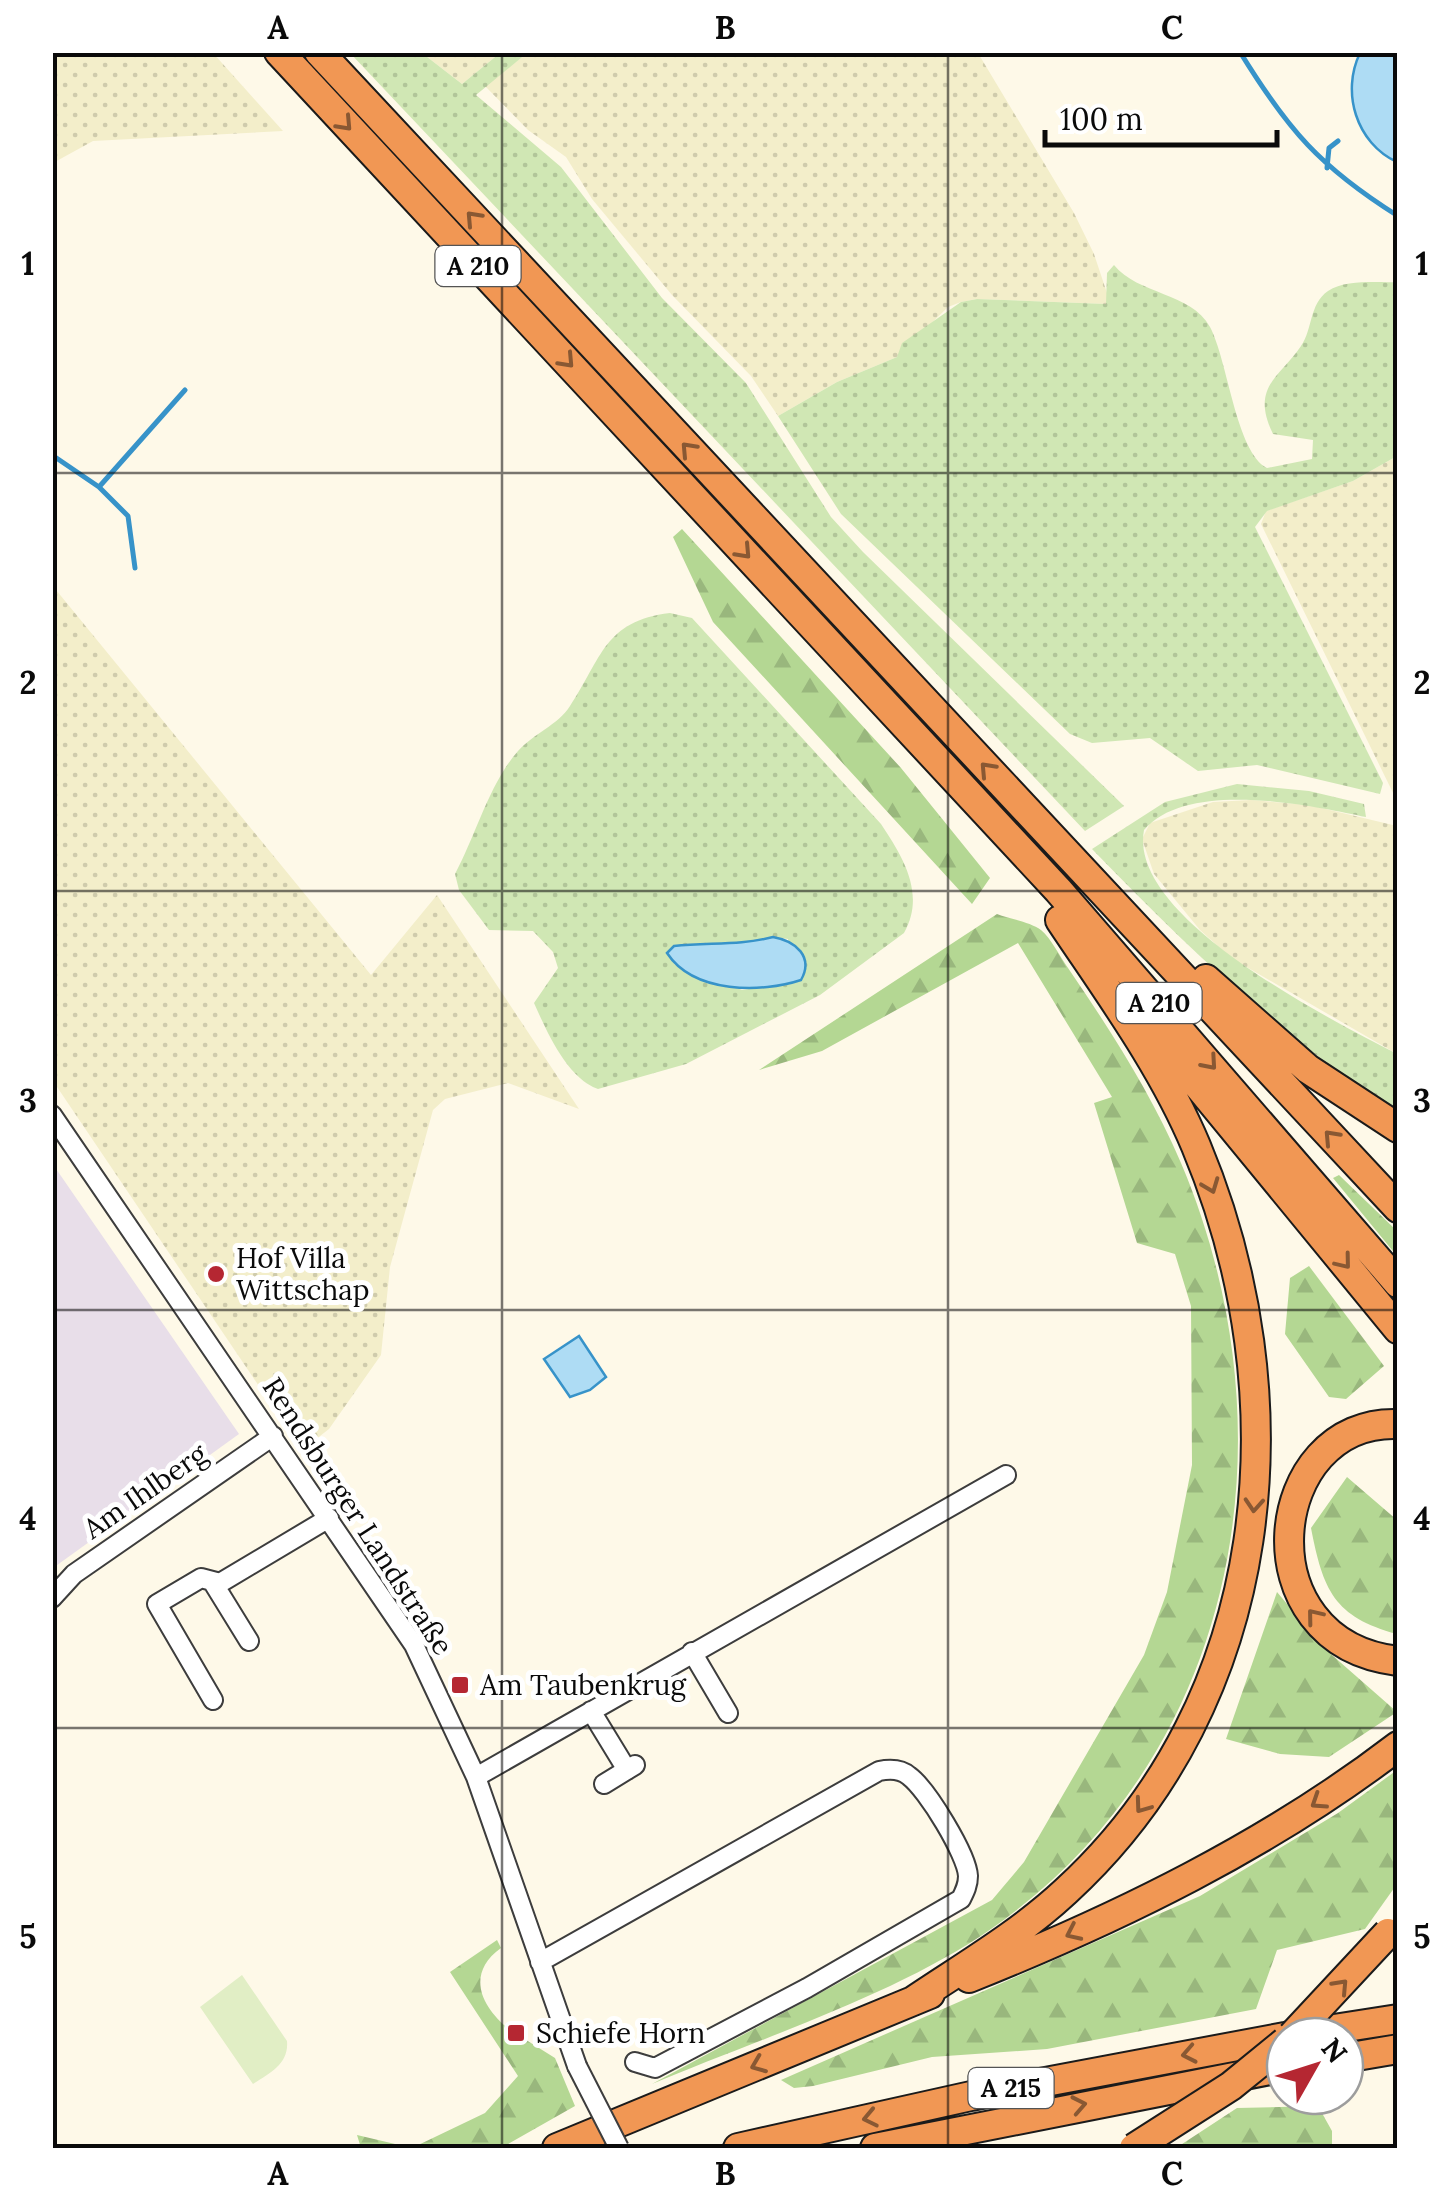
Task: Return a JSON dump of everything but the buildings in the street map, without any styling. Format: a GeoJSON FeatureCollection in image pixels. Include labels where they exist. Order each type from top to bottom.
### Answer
{"type":"FeatureCollection","features":[{"type":"Feature","properties":{"kind":"highway","name":"A 210"},"geometry":{"type":"LineString","coordinates":[[279,52],[1136,977],[1398,1284]]}},
{"type":"Feature","properties":{"kind":"highway","name":"A 210"},"geometry":{"type":"LineString","coordinates":[[319,52],[1398,1208]]}},
{"type":"Feature","properties":{"kind":"highway"},"geometry":{"type":"LineString","coordinates":[[910,731],[1060,920],[1398,1329]]}},
{"type":"Feature","properties":{"kind":"highway"},"geometry":{"type":"LineString","coordinates":[[1054,840],[1296,1058],[1398,1128]]}},
{"type":"Feature","properties":{"kind":"highway"},"geometry":{"type":"LineString","coordinates":[[913,2001],[1039,1915],[1136,1816],[1188,1734],[1211,1684],[1236,1610],[1254,1516],[1254,1359],[1234,1257],[1216,1196],[1172,1097],[1060,920]]}},
{"type":"Feature","properties":{"kind":"highway"},"geometry":{"type":"LineString","coordinates":[[1398,1424],[1365,1429],[1323,1457],[1298,1492],[1287,1547],[1300,1597],[1325,1630],[1360,1653],[1398,1661]]}},
{"type":"Feature","properties":{"kind":"highway"},"geometry":{"type":"LineString","coordinates":[[557,2148],[1040,1948],[1210,1866],[1301,1814],[1398,1746]]}},
{"type":"Feature","properties":{"kind":"highway"},"geometry":{"type":"LineString","coordinates":[[1309,2016],[1392,1927]]}},
{"type":"Feature","properties":{"kind":"highway","name":"A 215"},"geometry":{"type":"LineString","coordinates":[[1365,2025],[1398,2019]]}},
{"type":"Feature","properties":{"kind":"highway","name":"A 215"},"geometry":{"type":"LineString","coordinates":[[738,2148],[971,2096],[1265,2042]]}},
{"type":"Feature","properties":{"kind":"highway"},"geometry":{"type":"LineString","coordinates":[[1365,2055],[1398,2049]]}},
{"type":"Feature","properties":{"kind":"highway"},"geometry":{"type":"LineString","coordinates":[[1134,2148],[1232,2086],[1265,2058]]}},
{"type":"Feature","properties":{"kind":"highway","name":"A 215"},"geometry":{"type":"LineString","coordinates":[[876,2148],[1265,2071]]}},
{"type":"Feature","properties":{"kind":"street","name":"Rendsburger Landstraße"},"geometry":{"type":"LineString","coordinates":[[52,1115],[414,1645],[476,1777],[577,2066],[619,2148]]}},
{"type":"Feature","properties":{"kind":"street","name":"Am Ihlberg"},"geometry":{"type":"LineString","coordinates":[[52,1598],[88,1564],[277,1442]]}},
{"type":"Feature","properties":{"kind":"street"},"geometry":{"type":"LineString","coordinates":[[476,1777],[1006,1475]]}},
{"type":"Feature","properties":{"kind":"street"},"geometry":{"type":"LineString","coordinates":[[214,1700],[158,1604],[201,1578],[220,1583],[329,1518]]}},
{"type":"Feature","properties":{"kind":"street"},"geometry":{"type":"LineString","coordinates":[[212,1581],[248,1641]]}},
{"type":"Feature","properties":{"kind":"street"},"geometry":{"type":"LineString","coordinates":[[692,1652],[729,1712]]}},
{"type":"Feature","properties":{"kind":"street"},"geometry":{"type":"LineString","coordinates":[[591,1711],[632,1768],[604,1784]]}},
{"type":"Feature","properties":{"kind":"street"},"geometry":{"type":"LineString","coordinates":[[540,1962],[879,1770],[901,1771],[914,1780],[934,1806],[967,1869],[968,1884],[961,1899],[808,1988],[655,2068],[634,2062]]}},
{"type":"Feature","properties":{"kind":"shaded area"},"geometry":{"type":"Polygon","coordinates":[[[53,52],[213,53],[283,131],[93,141],[53,163],[53,52]]]}},
{"type":"Feature","properties":{"kind":"shaded area"},"geometry":{"type":"Polygon","coordinates":[[[422,53],[500,53],[462,84],[422,53]]]}},
{"type":"Feature","properties":{"kind":"shaded area"},"geometry":{"type":"Polygon","coordinates":[[[527,53],[978,53],[1074,213],[1094,254],[1109,299],[1106,304],[977,299],[961,302],[948,307],[897,357],[837,382],[778,416],[751,376],[672,295],[592,199],[566,157],[528,130],[485,86],[527,53]]]}},
{"type":"Feature","properties":{"kind":"shaded area"},"geometry":{"type":"Polygon","coordinates":[[[1397,456],[1397,801],[1261,524],[1266,511],[1353,481],[1397,456]]]}},
{"type":"Feature","properties":{"kind":"shaded area"},"geometry":{"type":"Polygon","coordinates":[[[52,585],[371,975],[437,895],[579,1109],[508,1083],[445,1099],[433,1110],[390,1267],[381,1355],[329,1429],[302,1450],[53,1081],[52,585]]]}},
{"type":"Feature","properties":{"kind":"shaded area"},"geometry":{"type":"Polygon","coordinates":[[[1251,800],[1309,805],[1397,826],[1397,1054],[1231,958],[1200,930],[1154,874],[1142,839],[1150,823],[1213,802],[1251,800]]]}},
{"type":"Feature","properties":{"kind":"shaded area"},"geometry":{"type":"Polygon","coordinates":[[[52,1163],[239,1434],[53,1568],[52,1568],[52,1163]]]}},
{"type":"Feature","properties":{"kind":"green space"},"geometry":{"type":"Polygon","coordinates":[[[350,53],[422,53],[462,84],[500,53],[527,53],[476,95],[561,167],[662,298],[746,383],[831,517],[1124,806],[1085,831],[350,53]]]}},
{"type":"Feature","properties":{"kind":"green space"},"geometry":{"type":"Polygon","coordinates":[[[1114,265],[1136,282],[1190,307],[1210,327],[1240,425],[1256,459],[1267,468],[1312,459],[1313,440],[1273,434],[1265,405],[1270,384],[1305,339],[1317,303],[1335,287],[1397,282],[1397,456],[1353,481],[1267,511],[1255,527],[1383,783],[1380,794],[1257,765],[1198,771],[1150,738],[1092,743],[1070,734],[841,514],[778,416],[837,382],[897,357],[902,343],[961,302],[977,299],[1106,304],[1107,273],[1114,265]]]}},
{"type":"Feature","properties":{"kind":"green space"},"geometry":{"type":"Polygon","coordinates":[[[682,529],[901,768],[990,878],[972,904],[713,622],[673,537],[682,529]]]}},
{"type":"Feature","properties":{"kind":"green space"},"geometry":{"type":"Polygon","coordinates":[[[670,613],[692,618],[881,824],[904,863],[913,904],[904,933],[820,995],[686,1064],[598,1089],[568,1065],[534,1003],[558,968],[553,952],[533,931],[489,930],[459,890],[455,874],[508,764],[524,745],[565,713],[607,644],[631,624],[670,613]],[[773,937],[728,947],[692,944],[674,964],[742,990],[796,982],[788,939],[773,937]]]}},
{"type":"Feature","properties":{"kind":"green space"},"geometry":{"type":"Polygon","coordinates":[[[1237,784],[1309,791],[1364,804],[1366,817],[1282,802],[1218,800],[1189,805],[1164,814],[1144,830],[1147,864],[1168,897],[1200,931],[1240,963],[1397,1054],[1397,1111],[1275,1022],[1163,921],[1092,849],[1165,802],[1237,784]]]}},
{"type":"Feature","properties":{"kind":"green space"},"geometry":{"type":"Polygon","coordinates":[[[997,914],[1045,933],[1115,1039],[1181,1163],[1216,1266],[1235,1372],[1237,1478],[1222,1582],[1191,1681],[1142,1774],[1076,1857],[991,1929],[914,1974],[827,2014],[652,2084],[992,1900],[1024,1862],[1144,1655],[1167,1592],[1192,1465],[1191,1306],[1175,1254],[1137,1243],[1094,1103],[1112,1097],[1018,943],[822,1051],[759,1070],[997,914]]]}},
{"type":"Feature","properties":{"kind":"green space"},"geometry":{"type":"Polygon","coordinates":[[[1339,1175],[1397,1231],[1397,1256],[1333,1178],[1339,1175]]]}},
{"type":"Feature","properties":{"kind":"green space"},"geometry":{"type":"Polygon","coordinates":[[[1309,1266],[1384,1366],[1346,1399],[1329,1397],[1285,1334],[1290,1278],[1309,1266]]]}},
{"type":"Feature","properties":{"kind":"green space"},"geometry":{"type":"Polygon","coordinates":[[[1347,1477],[1397,1520],[1397,1634],[1345,1609],[1335,1598],[1321,1568],[1311,1528],[1347,1477]]]}},
{"type":"Feature","properties":{"kind":"green space"},"geometry":{"type":"Polygon","coordinates":[[[1277,1592],[1324,1648],[1397,1712],[1329,1757],[1280,1754],[1226,1739],[1277,1592]]]}},
{"type":"Feature","properties":{"kind":"green space"},"geometry":{"type":"Polygon","coordinates":[[[1397,1770],[1397,1884],[1365,1929],[1277,1950],[1256,2009],[1047,2049],[932,2057],[813,2086],[794,2088],[781,2080],[1200,1896],[1338,1813],[1397,1770]]]}},
{"type":"Feature","properties":{"kind":"green space"},"geometry":{"type":"Polygon","coordinates":[[[497,1940],[501,1948],[483,1968],[484,2000],[509,2029],[505,2035],[518,2044],[523,2038],[555,2058],[575,2106],[501,2148],[412,2148],[485,2113],[518,2076],[450,1972],[497,1940]]]}},
{"type":"Feature","properties":{"kind":"green space"},"geometry":{"type":"Polygon","coordinates":[[[242,1975],[287,2041],[282,2062],[253,2084],[200,2007],[242,1975]]]}},
{"type":"Feature","properties":{"kind":"green space"},"geometry":{"type":"Polygon","coordinates":[[[1265,2107],[1265,2116],[1324,2116],[1332,2131],[1332,2148],[1176,2148],[1237,2108],[1265,2107]]]}},
{"type":"Feature","properties":{"kind":"green space"},"geometry":{"type":"Polygon","coordinates":[[[357,2135],[412,2148],[361,2148],[357,2135]]]}},
{"type":"Feature","properties":{"kind":"water"},"geometry":{"type":"Polygon","coordinates":[[[1360,53],[1397,53],[1397,162],[1371,142],[1356,115],[1352,84],[1360,53]]]}},
{"type":"Feature","properties":{"kind":"water"},"geometry":{"type":"Polygon","coordinates":[[[773,937],[789,942],[804,957],[801,980],[767,987],[730,987],[694,976],[667,953],[674,946],[773,937]]]}},
{"type":"Feature","properties":{"kind":"water"},"geometry":{"type":"Polygon","coordinates":[[[579,1336],[606,1377],[590,1390],[570,1397],[544,1359],[579,1336]]]}},
{"type":"Feature","properties":{"kind":"waterway"},"geometry":{"type":"LineString","coordinates":[[1240,52],[1274,104],[1308,145],[1347,181],[1398,216]]}},
{"type":"Feature","properties":{"kind":"waterway"},"geometry":{"type":"LineString","coordinates":[[1327,168],[1329,148],[1338,141]]}},
{"type":"Feature","properties":{"kind":"waterway"},"geometry":{"type":"LineString","coordinates":[[99,487],[185,390]]}},
{"type":"Feature","properties":{"kind":"waterway"},"geometry":{"type":"LineString","coordinates":[[52,455],[99,487],[128,516],[135,568]]}},
{"type":"Feature","properties":{"kind":"place","name":"Hof Villa Wittschap"},"geometry":{"type":"Point","coordinates":[216,1274]}},
{"type":"Feature","properties":{"kind":"place","name":"Am Taubenkrug"},"geometry":{"type":"Point","coordinates":[460,1685]}},
{"type":"Feature","properties":{"kind":"place","name":"Schiefe Horn"},"geometry":{"type":"Point","coordinates":[516,2033]}}]}
